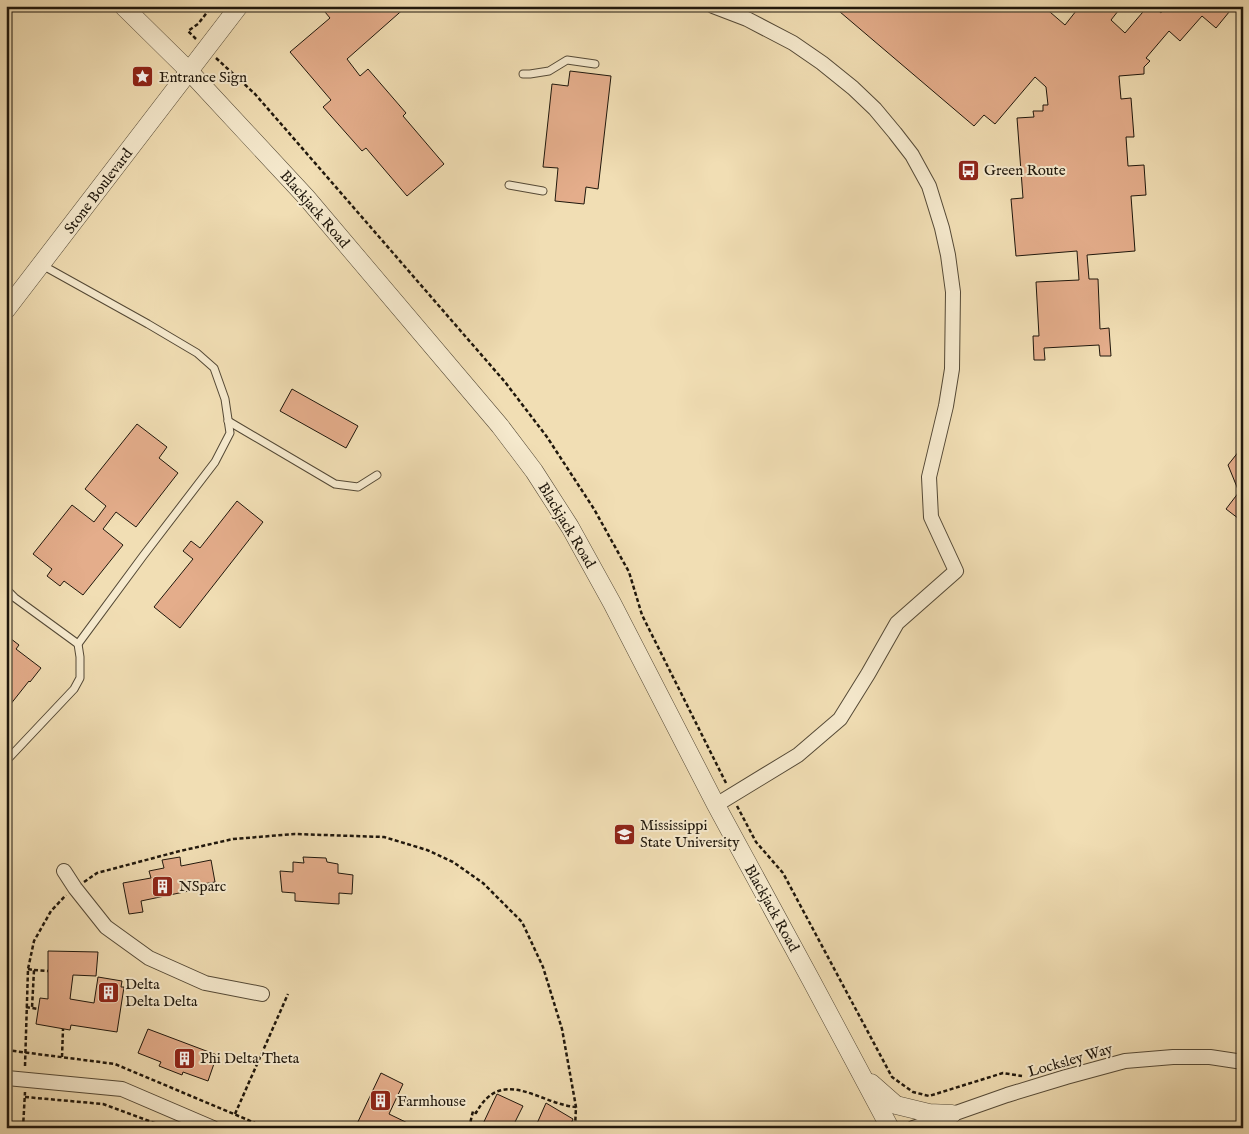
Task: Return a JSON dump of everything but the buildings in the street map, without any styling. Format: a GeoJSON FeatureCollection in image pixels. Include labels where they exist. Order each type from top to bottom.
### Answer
{"type":"FeatureCollection","features":[{"type":"Feature","properties":{"kind":"street","name":"Blackjack Road"},"geometry":{"type":"LineString","coordinates":[[123,6],[189,71],[318,212],[500,426],[534,471],[570,526],[612,603],[716,805],[890,1128]]}},
{"type":"Feature","properties":{"kind":"street","name":"Stone Boulevard"},"geometry":{"type":"LineString","coordinates":[[6,310],[239,6]]}},
{"type":"Feature","properties":{"kind":"street"},"geometry":{"type":"LineString","coordinates":[[716,805],[798,755],[840,719],[897,623],[956,571],[931,517],[929,477],[946,406],[952,369],[954,328],[953,292],[948,255],[929,186],[912,155],[895,133],[875,108],[853,88],[822,62],[793,42],[722,8]]}},
{"type":"Feature","properties":{"kind":"street"},"geometry":{"type":"LineString","coordinates":[[64,871],[106,928],[149,958],[205,983],[262,994]]}},
{"type":"Feature","properties":{"kind":"street","name":"Locksley Way"},"geometry":{"type":"LineString","coordinates":[[913,1128],[1066,1077],[1125,1061],[1210,1057],[1243,1062]]}},
{"type":"Feature","properties":{"kind":"street"},"geometry":{"type":"LineString","coordinates":[[860,1073],[896,1105],[929,1113],[952,1114]]}},
{"type":"Feature","properties":{"kind":"street"},"geometry":{"type":"LineString","coordinates":[[6,1078],[122,1089],[213,1128]]}},
{"type":"Feature","properties":{"kind":"street"},"geometry":{"type":"LineString","coordinates":[[936,1128],[952,1114]]}},
{"type":"Feature","properties":{"kind":"lane"},"geometry":{"type":"LineString","coordinates":[[522,74],[549,71],[567,60],[595,64]]}},
{"type":"Feature","properties":{"kind":"lane"},"geometry":{"type":"LineString","coordinates":[[509,186],[543,191]]}},
{"type":"Feature","properties":{"kind":"lane"},"geometry":{"type":"LineString","coordinates":[[42,265],[197,353],[214,368],[225,398],[230,433],[215,462],[78,644]]}},
{"type":"Feature","properties":{"kind":"lane"},"geometry":{"type":"LineString","coordinates":[[228,421],[335,484],[358,487],[377,475]]}},
{"type":"Feature","properties":{"kind":"lane"},"geometry":{"type":"LineString","coordinates":[[6,589],[15,598],[78,644],[80,657],[80,678],[74,689],[6,761]]}},
{"type":"Feature","properties":{"kind":"path"},"geometry":{"type":"LineString","coordinates":[[188,31],[198,24],[212,6]]}},
{"type":"Feature","properties":{"kind":"path"},"geometry":{"type":"LineString","coordinates":[[25,1052],[28,969],[34,941],[51,910],[69,892],[97,873],[233,839],[295,834],[384,837],[427,850],[453,862],[483,883],[522,922],[544,966],[562,1029],[576,1107],[575,1128]]}},
{"type":"Feature","properties":{"kind":"path"},"geometry":{"type":"LineString","coordinates":[[28,969],[48,971]]}},
{"type":"Feature","properties":{"kind":"path"},"geometry":{"type":"LineString","coordinates":[[32,1008],[34,970]]}},
{"type":"Feature","properties":{"kind":"path"},"geometry":{"type":"LineString","coordinates":[[234,1114],[288,994]]}},
{"type":"Feature","properties":{"kind":"path"},"geometry":{"type":"LineString","coordinates":[[26,1007],[38,1009]]}},
{"type":"Feature","properties":{"kind":"path"},"geometry":{"type":"LineString","coordinates":[[62,1057],[63,1029]]}},
{"type":"Feature","properties":{"kind":"path"},"geometry":{"type":"LineString","coordinates":[[6,1050],[114,1064],[267,1128]]}},
{"type":"Feature","properties":{"kind":"path"},"geometry":{"type":"LineString","coordinates":[[469,1128],[473,1111],[476,1113],[491,1094],[498,1091],[513,1089],[534,1093],[565,1106],[576,1107]]}},
{"type":"Feature","properties":{"kind":"path"},"geometry":{"type":"LineString","coordinates":[[25,1097],[103,1104],[168,1128]]}},
{"type":"Feature","properties":{"kind":"place","name":"Entrance Sign"},"geometry":{"type":"Point","coordinates":[143,77]}},
{"type":"Feature","properties":{"kind":"place","name":"Green Route"},"geometry":{"type":"Point","coordinates":[968,170]}},
{"type":"Feature","properties":{"kind":"place","name":"Mississippi State University"},"geometry":{"type":"Point","coordinates":[624,834]}},
{"type":"Feature","properties":{"kind":"place","name":"NSparc"},"geometry":{"type":"Point","coordinates":[163,886]}},
{"type":"Feature","properties":{"kind":"place","name":"Delta Delta Delta"},"geometry":{"type":"Point","coordinates":[109,993]}},
{"type":"Feature","properties":{"kind":"place","name":"Phi Delta Theta"},"geometry":{"type":"Point","coordinates":[184,1058]}},
{"type":"Feature","properties":{"kind":"place","name":"Farmhouse"},"geometry":{"type":"Point","coordinates":[381,1101]}}]}
